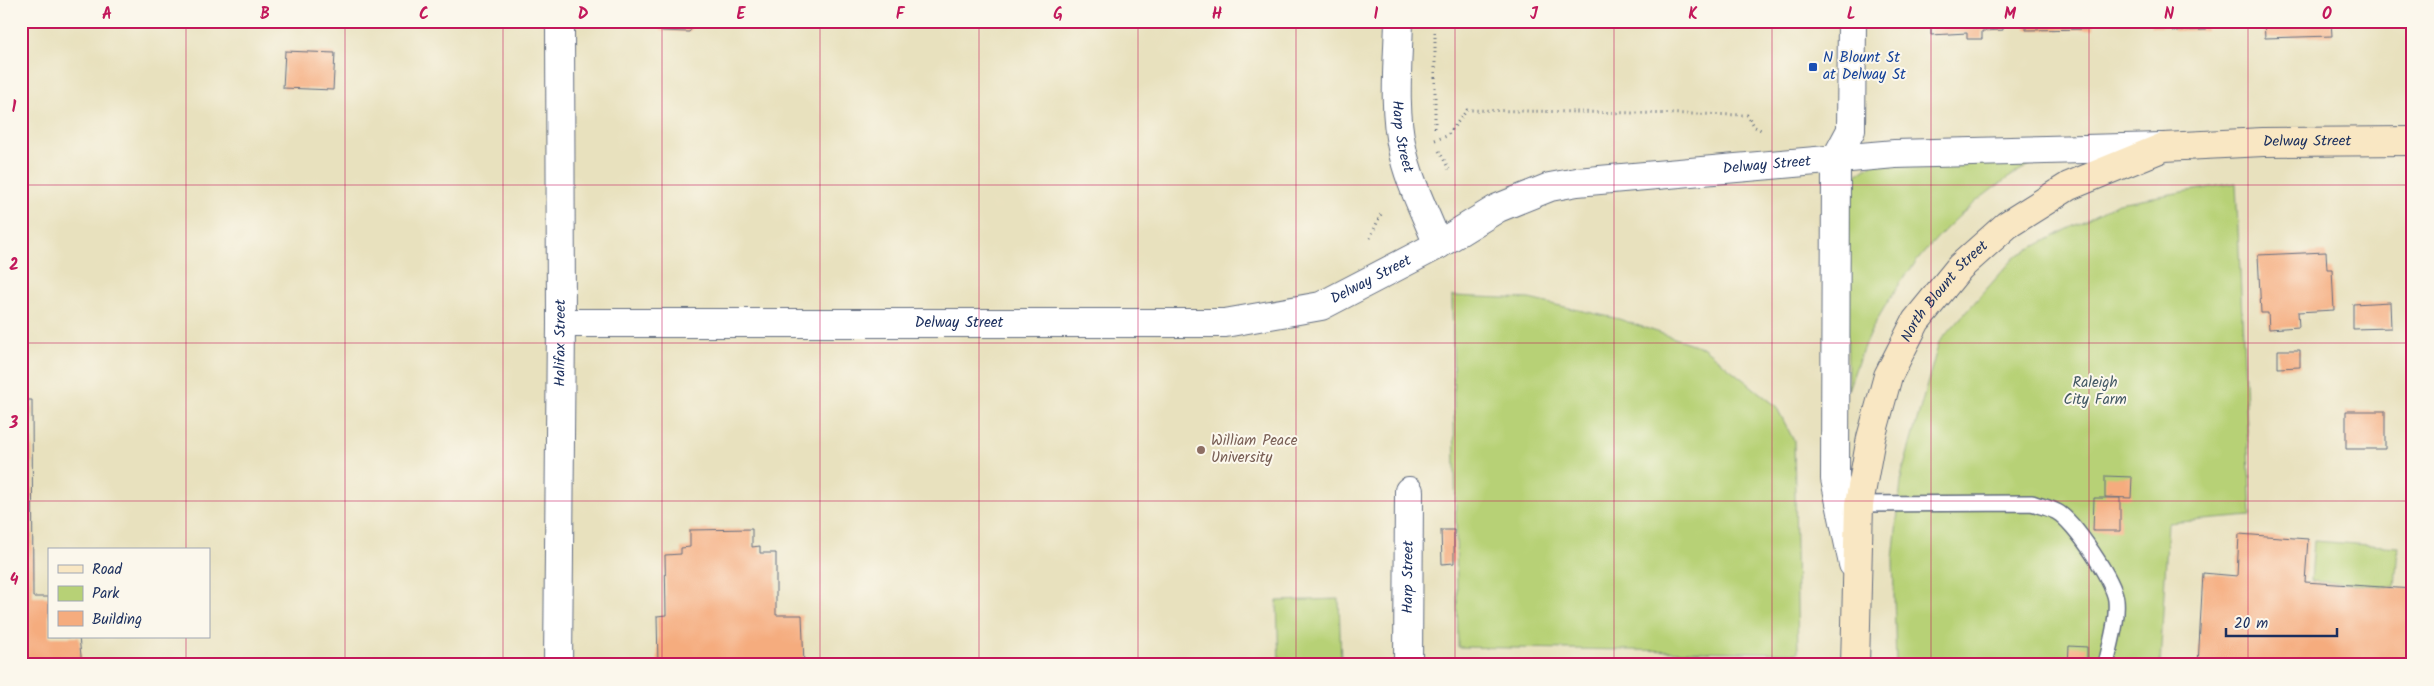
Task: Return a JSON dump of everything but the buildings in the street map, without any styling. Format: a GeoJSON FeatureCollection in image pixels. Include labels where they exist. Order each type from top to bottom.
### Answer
{"type":"FeatureCollection","features":[{"type":"Feature","properties":{"kind":"main road","name":"Delway Street"},"geometry":{"type":"LineString","coordinates":[[2203,143],[2413,141]]}},
{"type":"Feature","properties":{"kind":"main road","name":"North Blount Street"},"geometry":{"type":"LineString","coordinates":[[1855,665],[1856,578],[1849,504],[1871,438],[1888,376],[1916,321],[1960,267],[2007,225],[2069,186],[2164,147],[2203,143]]}},
{"type":"Feature","properties":{"kind":"street","name":"Halifax Street"},"geometry":{"type":"LineString","coordinates":[[558,665],[561,324],[560,21]]}},
{"type":"Feature","properties":{"kind":"street","name":"Harp Street"},"geometry":{"type":"LineString","coordinates":[[1398,21],[1398,105],[1401,146],[1408,170],[1438,245]]}},
{"type":"Feature","properties":{"kind":"street","name":"North Blount Street"},"geometry":{"type":"LineString","coordinates":[[1849,504],[1835,479],[1836,158],[1851,130],[1852,21]]}},
{"type":"Feature","properties":{"kind":"street","name":"Delway Street"},"geometry":{"type":"LineString","coordinates":[[561,324],[1225,323],[1321,306],[1438,245],[1498,208],[1550,188],[1606,178],[1836,158],[1899,154],[2164,147]]}},
{"type":"Feature","properties":{"kind":"street","name":"Harp Street"},"geometry":{"type":"LineString","coordinates":[[1408,665],[1409,490]]}},
{"type":"Feature","properties":{"kind":"lane"},"geometry":{"type":"LineString","coordinates":[[1849,504],[2032,503],[2059,513],[2084,542],[2108,578],[2116,600],[2114,626],[2106,665]]}},
{"type":"Feature","properties":{"kind":"path"},"geometry":{"type":"LineString","coordinates":[[1434,31],[1435,140],[1449,169]]}},
{"type":"Feature","properties":{"kind":"path"},"geometry":{"type":"LineString","coordinates":[[1435,140],[1447,136],[1467,110],[1747,115],[1755,127],[1770,135]]}},
{"type":"Feature","properties":{"kind":"path"},"geometry":{"type":"LineString","coordinates":[[1370,238],[1382,212]]}},
{"type":"Feature","properties":{"kind":"green space"},"geometry":{"type":"Polygon","coordinates":[[[1875,162],[2031,164],[1982,197],[1959,216],[1919,259],[1884,307],[1870,333],[1848,390],[1846,194],[1856,175],[1875,162]]]}},
{"type":"Feature","properties":{"kind":"green space","name":"Raleigh City Farm"},"geometry":{"type":"Polygon","coordinates":[[[2236,183],[2251,516],[2168,523],[2160,665],[1896,665],[1893,559],[1902,473],[1939,342],[2016,256],[2118,203],[2236,183]]]}},
{"type":"Feature","properties":{"kind":"green space"},"geometry":{"type":"Polygon","coordinates":[[[1452,296],[1529,299],[1619,319],[1704,348],[1776,406],[1794,441],[1798,653],[1458,647],[1452,296]]]}},
{"type":"Feature","properties":{"kind":"green space"},"geometry":{"type":"Polygon","coordinates":[[[2314,541],[2398,547],[2395,587],[2311,581],[2314,541]]]}},
{"type":"Feature","properties":{"kind":"green space"},"geometry":{"type":"Polygon","coordinates":[[[1339,599],[1341,665],[1279,665],[1277,601],[1339,599]]]}},
{"type":"Feature","properties":{"kind":"place","name":"N Blount St at Delway St"},"geometry":{"type":"Point","coordinates":[1813,67]}},
{"type":"Feature","properties":{"kind":"place","name":"William Peace University"},"geometry":{"type":"Point","coordinates":[1201,450]}}]}
